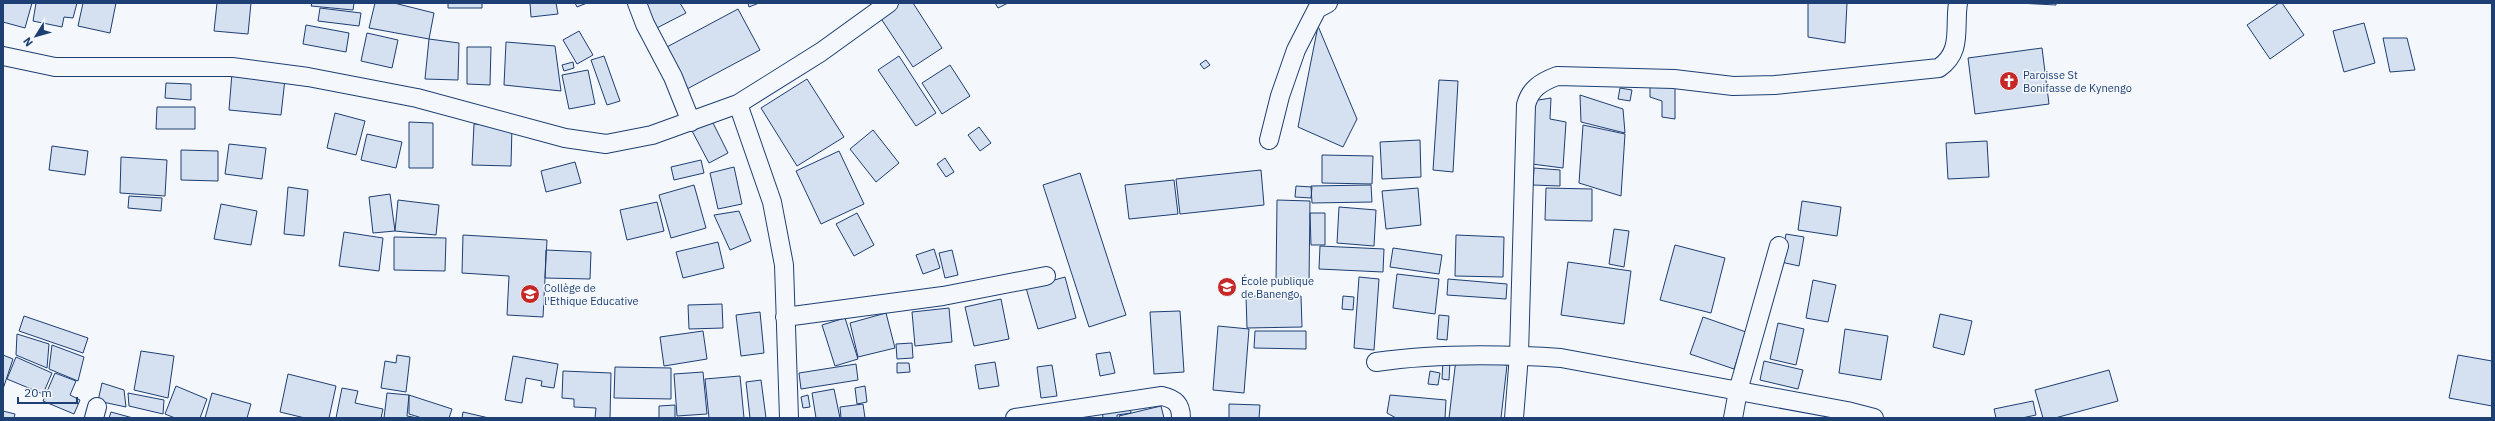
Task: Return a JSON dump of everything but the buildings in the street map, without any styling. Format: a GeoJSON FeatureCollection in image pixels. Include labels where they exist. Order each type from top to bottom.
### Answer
{"type":"FeatureCollection","features":[{"type":"Feature","properties":{"kind":"street"},"geometry":{"type":"LineString","coordinates":[[637,3],[644,24],[673,77],[691,122]]}},
{"type":"Feature","properties":{"kind":"street"},"geometry":{"type":"LineString","coordinates":[[3,56],[55,67],[232,67],[308,77],[417,98],[565,138],[606,144],[652,135],[738,104],[821,52],[890,3]]}},
{"type":"Feature","properties":{"kind":"street"},"geometry":{"type":"LineString","coordinates":[[1514,418],[1519,355],[1526,105],[1528,95],[1544,81],[1557,76],[1674,79],[1733,86],[1775,85],[1940,68],[1950,61],[1955,51],[1958,3]]}},
{"type":"Feature","properties":{"kind":"street"},"geometry":{"type":"LineString","coordinates":[[1269,140],[1280,96],[1296,50],[1320,5]]}},
{"type":"Feature","properties":{"kind":"street"},"geometry":{"type":"LineString","coordinates":[[738,104],[772,202],[784,265],[789,418]]}},
{"type":"Feature","properties":{"kind":"street"},"geometry":{"type":"LineString","coordinates":[[1733,418],[1738,391],[1779,246]]}},
{"type":"Feature","properties":{"kind":"street"},"geometry":{"type":"LineString","coordinates":[[785,317],[943,296],[1046,276]]}},
{"type":"Feature","properties":{"kind":"street"},"geometry":{"type":"LineString","coordinates":[[1376,362],[1419,357],[1519,355],[1561,358],[1874,418]]}},
{"type":"Feature","properties":{"kind":"street"},"geometry":{"type":"LineString","coordinates":[[1015,418],[1162,396],[1172,398],[1177,403],[1181,418]]}},
{"type":"Feature","properties":{"kind":"place","name":"Paroisse St Bonifasse de Kynengo"},"geometry":{"type":"Point","coordinates":[2009,81]}},
{"type":"Feature","properties":{"kind":"place","name":"École publique de Banengo"},"geometry":{"type":"Point","coordinates":[1227,287]}},
{"type":"Feature","properties":{"kind":"place","name":"Collège de l'Ethique Educative"},"geometry":{"type":"Point","coordinates":[530,294]}}]}
